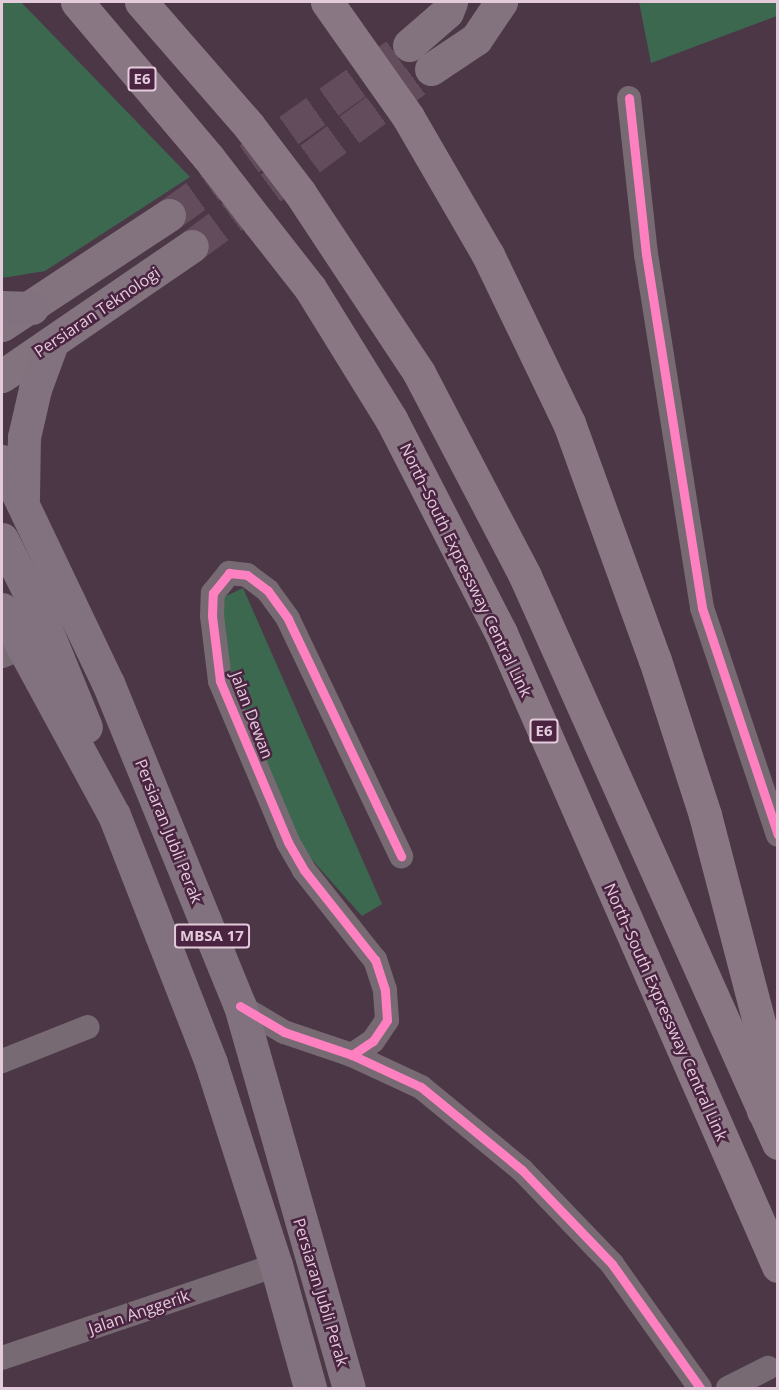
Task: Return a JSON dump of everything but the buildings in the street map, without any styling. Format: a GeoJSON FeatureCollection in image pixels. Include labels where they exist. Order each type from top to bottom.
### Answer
{"type":"FeatureCollection","features":[{"type":"Feature","properties":{"kind":"highway","name":"North–South Expressway Central Link"},"geometry":{"type":"LineString","coordinates":[[77,2],[208,157],[310,288],[392,419],[501,633],[777,1266]]}},
{"type":"Feature","properties":{"kind":"highway"},"geometry":{"type":"LineString","coordinates":[[141,2],[249,126],[300,193],[419,373],[525,576],[777,1143]]}},
{"type":"Feature","properties":{"kind":"highway"},"geometry":{"type":"LineString","coordinates":[[327,2],[408,117],[488,255],[569,423],[655,660],[705,815],[767,1053],[763,1112]]}},
{"type":"Feature","properties":{"kind":"main road"},"geometry":{"type":"LineString","coordinates":[[409,45],[447,12],[451,2]]}},
{"type":"Feature","properties":{"kind":"main road"},"geometry":{"type":"LineString","coordinates":[[431,69],[476,39],[501,2]]}},
{"type":"Feature","properties":{"kind":"main road"},"geometry":{"type":"LineString","coordinates":[[2,325],[17,307],[169,216]]}},
{"type":"Feature","properties":{"kind":"main road","name":"Persiaran Teknologi"},"geometry":{"type":"LineString","coordinates":[[2,376],[192,246]]}},
{"type":"Feature","properties":{"kind":"main road"},"geometry":{"type":"LineString","coordinates":[[23,503],[24,437],[35,389],[52,343]]}},
{"type":"Feature","properties":{"kind":"main road","name":"Persiaran Jubli Perak"},"geometry":{"type":"LineString","coordinates":[[2,461],[108,683],[240,1006],[349,1389]]}},
{"type":"Feature","properties":{"kind":"main road"},"geometry":{"type":"LineString","coordinates":[[2,539],[39,612],[86,725],[114,815]]}},
{"type":"Feature","properties":{"kind":"main road","name":"MBSA 17"},"geometry":{"type":"LineString","coordinates":[[2,609],[13,652],[114,815],[211,1063],[276,1265],[309,1389]]}},
{"type":"Feature","properties":{"kind":"street"},"geometry":{"type":"LineString","coordinates":[[629,98],[646,254],[702,608],[777,835]]}},
{"type":"Feature","properties":{"kind":"street","name":"Jalan Dewan"},"geometry":{"type":"LineString","coordinates":[[352,1056],[373,1041],[387,1020],[385,990],[375,960],[304,870],[288,842],[220,681],[212,615],[213,593],[229,573],[247,575],[268,591],[288,619],[401,856]]}},
{"type":"Feature","properties":{"kind":"street"},"geometry":{"type":"LineString","coordinates":[[240,1006],[284,1032],[352,1056],[421,1087],[522,1170],[612,1264],[700,1389]]}},
{"type":"Feature","properties":{"kind":"street"},"geometry":{"type":"LineString","coordinates":[[2,1061],[88,1027]]}},
{"type":"Feature","properties":{"kind":"street","name":"Jalan Anggerik"},"geometry":{"type":"LineString","coordinates":[[2,1358],[276,1265]]}},
{"type":"Feature","properties":{"kind":"street"},"geometry":{"type":"LineString","coordinates":[[728,1389],[768,1368]]}},
{"type":"Feature","properties":{"kind":"green space"},"geometry":{"type":"Polygon","coordinates":[[[2,2],[21,2],[190,177],[45,271],[2,278],[2,2]]]}},
{"type":"Feature","properties":{"kind":"green space"},"geometry":{"type":"Polygon","coordinates":[[[639,2],[777,2],[777,16],[651,63],[639,2]]]}},
{"type":"Feature","properties":{"kind":"green space"},"geometry":{"type":"Polygon","coordinates":[[[243,588],[382,904],[362,916],[298,844],[222,673],[222,598],[243,588]]]}},
{"type":"Feature","properties":{"kind":"tunnel"},"geometry":{"type":"LineString","coordinates":[[169,215],[409,45]]}},
{"type":"Feature","properties":{"kind":"tunnel"},"geometry":{"type":"LineString","coordinates":[[192,246],[431,69]]}},
{"type":"Feature","properties":{"kind":"cycle path"},"geometry":{"type":"LineString","coordinates":[[629,98],[646,254],[702,608],[778,835]]}},
{"type":"Feature","properties":{"kind":"cycle path"},"geometry":{"type":"LineString","coordinates":[[352,1055],[373,1041],[387,1020],[385,990],[375,960],[304,870],[288,842],[220,681],[212,616],[213,593],[229,573],[247,575],[268,591],[288,619],[401,856]]}},
{"type":"Feature","properties":{"kind":"cycle path"},"geometry":{"type":"LineString","coordinates":[[240,1006],[284,1032],[352,1055],[421,1087],[522,1170],[612,1264],[700,1388]]}}]}
